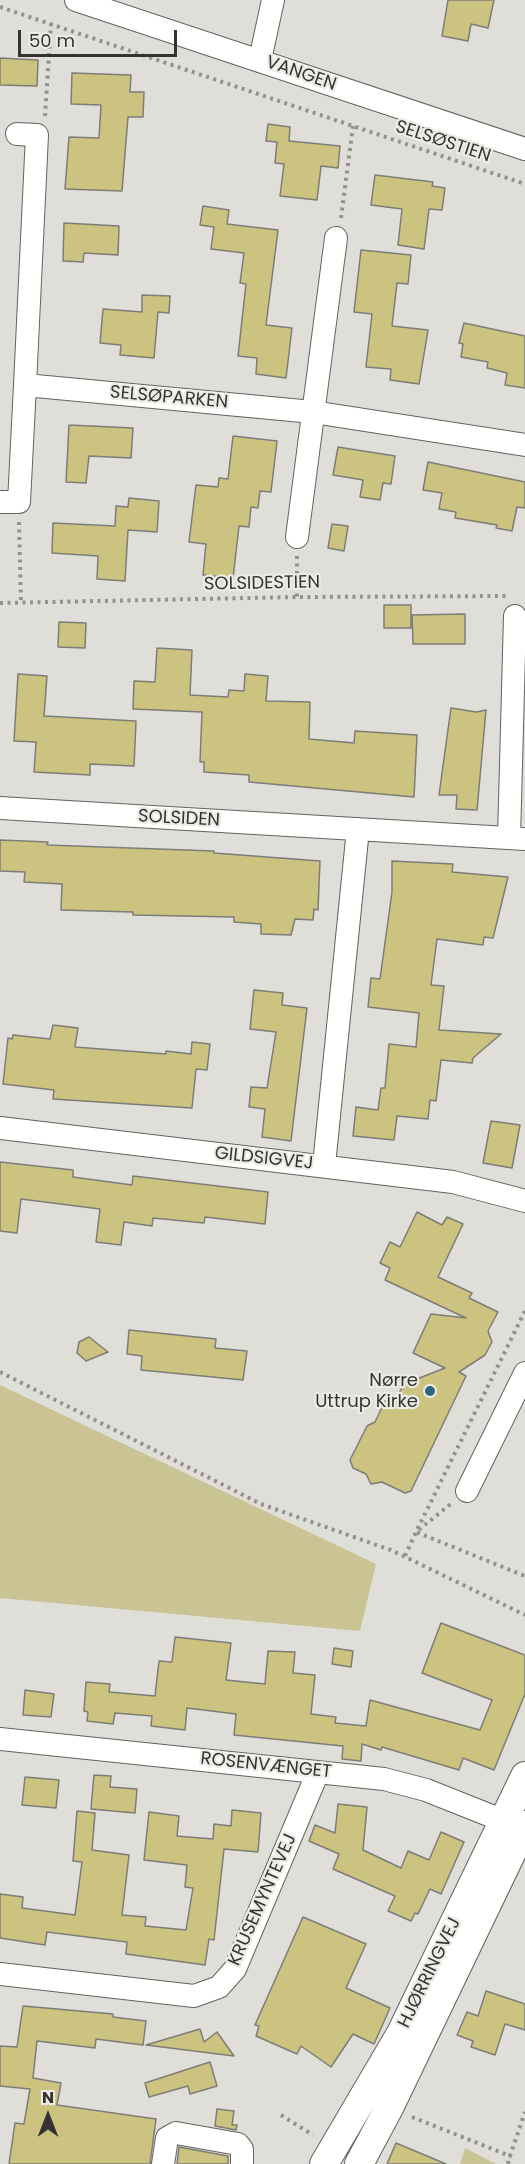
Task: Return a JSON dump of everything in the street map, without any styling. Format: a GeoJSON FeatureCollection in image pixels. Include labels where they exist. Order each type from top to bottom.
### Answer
{"type":"FeatureCollection","features":[{"type":"Feature","properties":{"kind":"main road","name":"HJØRRINGVEJ"},"geometry":{"type":"LineString","coordinates":[[359,2164],[389,2108],[518,1825],[525,1776]]}},
{"type":"Feature","properties":{"kind":"main road","name":"HJØRRINGVEJ"},"geometry":{"type":"LineString","coordinates":[[329,2156],[518,1825]]}},
{"type":"Feature","properties":{"kind":"street","name":"VANGEN"},"geometry":{"type":"LineString","coordinates":[[76,0],[525,149]]}},
{"type":"Feature","properties":{"kind":"street"},"geometry":{"type":"LineString","coordinates":[[260,60],[273,0]]}},
{"type":"Feature","properties":{"kind":"street"},"geometry":{"type":"LineString","coordinates":[[10,502],[25,385],[27,135]]}},
{"type":"Feature","properties":{"kind":"street"},"geometry":{"type":"LineString","coordinates":[[297,537],[336,238]]}},
{"type":"Feature","properties":{"kind":"street","name":"SELSØPARKEN"},"geometry":{"type":"LineString","coordinates":[[25,385],[313,412],[525,445]]}},
{"type":"Feature","properties":{"kind":"street","name":"SOLSIDEN"},"geometry":{"type":"LineString","coordinates":[[0,808],[517,839],[512,606]]}},
{"type":"Feature","properties":{"kind":"street"},"geometry":{"type":"LineString","coordinates":[[324,1165],[358,829]]}},
{"type":"Feature","properties":{"kind":"street","name":"GILDSIGVEJ"},"geometry":{"type":"LineString","coordinates":[[0,1128],[453,1182],[525,1201]]}},
{"type":"Feature","properties":{"kind":"street"},"geometry":{"type":"LineString","coordinates":[[467,1491],[525,1374]]}},
{"type":"Feature","properties":{"kind":"street","name":"ROSENVÆNGET"},"geometry":{"type":"LineString","coordinates":[[0,1739],[384,1779],[426,1790],[518,1825]]}},
{"type":"Feature","properties":{"kind":"street","name":"KRUSEMYNTEVEJ"},"geometry":{"type":"LineString","coordinates":[[0,1974],[194,1996],[219,1988],[235,1969],[318,1772]]}},
{"type":"Feature","properties":{"kind":"street"},"geometry":{"type":"LineString","coordinates":[[163,2164],[167,2138],[176,2133],[238,2144],[242,2150],[242,2164]]}},
{"type":"Feature","properties":{"kind":"path","name":"SELSØSTIEN"},"geometry":{"type":"LineString","coordinates":[[0,7],[525,183]]}},
{"type":"Feature","properties":{"kind":"path"},"geometry":{"type":"LineString","coordinates":[[27,135],[45,121],[51,24]]}},
{"type":"Feature","properties":{"kind":"path"},"geometry":{"type":"LineString","coordinates":[[336,238],[340,224],[353,126]]}},
{"type":"Feature","properties":{"kind":"path"},"geometry":{"type":"LineString","coordinates":[[10,502],[21,603]]}},
{"type":"Feature","properties":{"kind":"path"},"geometry":{"type":"LineString","coordinates":[[297,537],[297,597]]}},
{"type":"Feature","properties":{"kind":"path","name":"SOLSIDESTIEN"},"geometry":{"type":"LineString","coordinates":[[0,603],[297,597],[512,606]]}},
{"type":"Feature","properties":{"kind":"path"},"geometry":{"type":"LineString","coordinates":[[0,1372],[261,1504],[391,1550],[525,1615]]}},
{"type":"Feature","properties":{"kind":"path"},"geometry":{"type":"LineString","coordinates":[[405,1556],[416,1532],[467,1491]]}},
{"type":"Feature","properties":{"kind":"path"},"geometry":{"type":"LineString","coordinates":[[389,2108],[510,2156]]}},
{"type":"Feature","properties":{"kind":"path"},"geometry":{"type":"LineString","coordinates":[[508,2164],[525,2112]]}},
{"type":"Feature","properties":{"kind":"path"},"geometry":{"type":"LineString","coordinates":[[281,2115],[329,2156]]}},
{"type":"Feature","properties":{"kind":"shaded area"},"geometry":{"type":"Polygon","coordinates":[[[0,1385],[376,1564],[360,1631],[0,1598],[0,1385]]]}},
{"type":"Feature","properties":{"kind":"shaded area"},"geometry":{"type":"Polygon","coordinates":[[[465,2148],[496,2164],[460,2164],[465,2148]]]}},
{"type":"Feature","properties":{"kind":"building"},"geometry":{"type":"Polygon","coordinates":[[[448,0],[494,0],[488,28],[471,24],[468,41],[442,36],[448,0]]]}},
{"type":"Feature","properties":{"kind":"building"},"geometry":{"type":"Polygon","coordinates":[[[0,58],[38,60],[37,86],[0,85],[0,58]]]}},
{"type":"Feature","properties":{"kind":"building"},"geometry":{"type":"Polygon","coordinates":[[[72,73],[131,75],[130,92],[144,92],[143,117],[128,117],[122,191],[65,189],[69,137],[99,138],[101,105],[71,104],[72,73]]]}},
{"type":"Feature","properties":{"kind":"building"},"geometry":{"type":"Polygon","coordinates":[[[268,124],[290,127],[289,141],[340,146],[338,168],[321,166],[317,200],[280,196],[284,164],[275,163],[277,142],[266,141],[268,124]]]}},
{"type":"Feature","properties":{"kind":"building"},"geometry":{"type":"Polygon","coordinates":[[[375,175],[433,182],[432,186],[445,188],[442,210],[429,209],[424,249],[398,245],[402,209],[371,205],[375,175]]]}},
{"type":"Feature","properties":{"kind":"building"},"geometry":{"type":"Polygon","coordinates":[[[203,206],[229,210],[227,224],[278,230],[266,325],[292,328],[286,378],[256,374],[257,358],[238,356],[246,284],[240,283],[244,253],[211,249],[214,227],[200,225],[203,206]]]}},
{"type":"Feature","properties":{"kind":"building"},"geometry":{"type":"Polygon","coordinates":[[[64,223],[119,226],[118,255],[84,253],[83,262],[63,261],[64,223]]]}},
{"type":"Feature","properties":{"kind":"building"},"geometry":{"type":"Polygon","coordinates":[[[361,250],[411,255],[408,284],[397,283],[392,326],[428,330],[419,384],[390,380],[391,369],[366,367],[372,314],[354,312],[361,250]]]}},
{"type":"Feature","properties":{"kind":"building"},"geometry":{"type":"Polygon","coordinates":[[[142,295],[170,296],[169,313],[158,312],[154,358],[120,355],[121,345],[100,343],[103,309],[142,312],[142,295]]]}},
{"type":"Feature","properties":{"kind":"building"},"geometry":{"type":"Polygon","coordinates":[[[464,323],[525,336],[525,388],[505,385],[507,373],[487,368],[488,362],[461,357],[463,344],[459,343],[464,323]]]}},
{"type":"Feature","properties":{"kind":"building"},"geometry":{"type":"Polygon","coordinates":[[[69,425],[133,428],[131,458],[89,456],[86,483],[66,482],[69,425]]]}},
{"type":"Feature","properties":{"kind":"building"},"geometry":{"type":"Polygon","coordinates":[[[233,436],[277,441],[271,492],[260,491],[258,508],[251,507],[249,527],[239,526],[233,578],[203,575],[206,544],[189,542],[196,485],[218,487],[219,478],[228,479],[233,436]]]}},
{"type":"Feature","properties":{"kind":"building"},"geometry":{"type":"Polygon","coordinates":[[[338,447],[395,456],[391,484],[383,483],[380,500],[360,497],[363,480],[333,475],[338,447]]]}},
{"type":"Feature","properties":{"kind":"building"},"geometry":{"type":"Polygon","coordinates":[[[428,462],[525,482],[525,508],[517,507],[512,531],[496,528],[497,525],[455,518],[456,512],[439,509],[442,493],[423,490],[428,462]]]}},
{"type":"Feature","properties":{"kind":"building"},"geometry":{"type":"Polygon","coordinates":[[[129,498],[159,501],[157,532],[128,530],[125,581],[97,579],[98,556],[52,553],[53,523],[115,526],[116,506],[128,507],[129,498]]]}},
{"type":"Feature","properties":{"kind":"building"},"geometry":{"type":"Polygon","coordinates":[[[332,524],[348,526],[344,551],[328,548],[332,524]]]}},
{"type":"Feature","properties":{"kind":"building"},"geometry":{"type":"Polygon","coordinates":[[[384,605],[411,605],[411,628],[384,628],[384,605]]]}},
{"type":"Feature","properties":{"kind":"building"},"geometry":{"type":"Polygon","coordinates":[[[465,614],[465,644],[413,644],[412,615],[465,614]]]}},
{"type":"Feature","properties":{"kind":"building"},"geometry":{"type":"Polygon","coordinates":[[[59,622],[86,623],[85,648],[58,647],[59,622]]]}},
{"type":"Feature","properties":{"kind":"building"},"geometry":{"type":"Polygon","coordinates":[[[157,648],[192,650],[190,695],[228,697],[229,690],[244,691],[245,674],[268,676],[266,701],[310,702],[309,739],[354,743],[355,731],[417,735],[414,797],[249,782],[249,775],[204,772],[204,762],[200,762],[202,712],[133,709],[134,681],[155,682],[157,648]]]}},
{"type":"Feature","properties":{"kind":"building"},"geometry":{"type":"Polygon","coordinates":[[[18,674],[47,676],[44,716],[136,721],[134,766],[90,764],[90,775],[34,772],[36,742],[14,741],[18,674]]]}},
{"type":"Feature","properties":{"kind":"building"},"geometry":{"type":"Polygon","coordinates":[[[451,708],[476,712],[486,710],[477,810],[456,809],[457,795],[439,795],[451,708]]]}},
{"type":"Feature","properties":{"kind":"building"},"geometry":{"type":"Polygon","coordinates":[[[0,840],[48,842],[47,845],[214,851],[214,853],[320,861],[318,910],[314,909],[313,920],[295,919],[291,935],[261,934],[261,924],[234,922],[234,917],[133,915],[133,912],[61,910],[62,884],[24,882],[25,872],[0,871],[0,840]]]}},
{"type":"Feature","properties":{"kind":"building"},"geometry":{"type":"Polygon","coordinates":[[[392,861],[453,864],[452,872],[508,877],[493,938],[484,937],[483,945],[437,939],[431,985],[444,986],[439,1030],[501,1034],[473,1058],[472,1063],[441,1060],[436,1101],[430,1100],[428,1119],[397,1116],[394,1140],[353,1136],[356,1107],[378,1110],[381,1088],[385,1088],[389,1044],[416,1047],[419,1013],[368,1007],[371,978],[380,979],[392,892],[392,861]]]}},
{"type":"Feature","properties":{"kind":"building"},"geometry":{"type":"Polygon","coordinates":[[[254,990],[283,993],[282,1005],[307,1008],[291,1141],[262,1137],[265,1109],[249,1107],[251,1087],[267,1088],[276,1032],[250,1029],[254,990]]]}},
{"type":"Feature","properties":{"kind":"building"},"geometry":{"type":"Polygon","coordinates":[[[53,1025],[78,1028],[75,1047],[191,1054],[192,1042],[210,1044],[207,1070],[196,1069],[192,1108],[53,1099],[54,1090],[3,1084],[8,1038],[12,1039],[13,1035],[50,1039],[53,1025]]]}},
{"type":"Feature","properties":{"kind":"building"},"geometry":{"type":"Polygon","coordinates":[[[491,1121],[520,1125],[512,1168],[483,1163],[491,1121]]]}},
{"type":"Feature","properties":{"kind":"building"},"geometry":{"type":"Polygon","coordinates":[[[0,1162],[73,1170],[73,1177],[132,1185],[133,1176],[268,1192],[265,1224],[205,1217],[204,1223],[153,1218],[152,1226],[124,1222],[121,1245],[96,1242],[100,1209],[21,1199],[17,1233],[0,1231],[0,1162]]]}},
{"type":"Feature","properties":{"kind":"building","name":"Nørre Uttrup Kirke"},"geometry":{"type":"Polygon","coordinates":[[[417,1212],[442,1225],[447,1217],[463,1224],[438,1277],[472,1293],[469,1298],[498,1312],[488,1331],[492,1342],[485,1355],[459,1372],[466,1376],[411,1491],[405,1493],[382,1482],[371,1484],[366,1474],[353,1468],[350,1460],[367,1426],[375,1422],[385,1401],[397,1397],[404,1384],[445,1368],[413,1353],[431,1314],[466,1318],[385,1280],[390,1268],[380,1263],[390,1242],[400,1247],[417,1212]]]}},
{"type":"Feature","properties":{"kind":"building"},"geometry":{"type":"Polygon","coordinates":[[[129,1330],[216,1339],[215,1348],[247,1351],[243,1380],[141,1370],[142,1356],[127,1354],[129,1330]]]}},
{"type":"Feature","properties":{"kind":"building"},"geometry":{"type":"Polygon","coordinates":[[[89,1337],[108,1352],[86,1361],[77,1353],[79,1342],[89,1337]]]}},
{"type":"Feature","properties":{"kind":"building"},"geometry":{"type":"Polygon","coordinates":[[[441,1623],[525,1655],[525,1694],[494,1770],[463,1758],[459,1770],[382,1747],[381,1750],[362,1744],[361,1761],[342,1759],[343,1746],[234,1735],[236,1714],[187,1708],[185,1730],[151,1726],[152,1716],[115,1713],[113,1724],[87,1721],[88,1712],[84,1711],[86,1682],[110,1684],[109,1692],[155,1696],[159,1661],[172,1662],[175,1637],[231,1643],[226,1680],[265,1684],[268,1651],[295,1652],[293,1673],[315,1675],[311,1714],[336,1717],[335,1723],[366,1726],[370,1700],[480,1730],[492,1700],[422,1673],[441,1623]]]}},
{"type":"Feature","properties":{"kind":"building"},"geometry":{"type":"Polygon","coordinates":[[[334,1648],[353,1651],[351,1667],[332,1664],[334,1648]]]}},
{"type":"Feature","properties":{"kind":"building"},"geometry":{"type":"Polygon","coordinates":[[[25,1690],[54,1694],[51,1717],[23,1715],[25,1690]]]}},
{"type":"Feature","properties":{"kind":"building"},"geometry":{"type":"Polygon","coordinates":[[[94,1775],[111,1776],[110,1787],[137,1789],[135,1813],[91,1809],[94,1775]]]}},
{"type":"Feature","properties":{"kind":"building"},"geometry":{"type":"Polygon","coordinates":[[[25,1777],[59,1780],[56,1808],[22,1805],[25,1777]]]}},
{"type":"Feature","properties":{"kind":"building"},"geometry":{"type":"Polygon","coordinates":[[[338,1804],[367,1807],[363,1850],[401,1868],[408,1851],[429,1860],[441,1832],[464,1842],[441,1894],[430,1889],[418,1914],[415,1913],[411,1921],[388,1911],[395,1896],[333,1869],[339,1854],[309,1841],[315,1825],[335,1833],[338,1804]]]}},
{"type":"Feature","properties":{"kind":"building"},"geometry":{"type":"Polygon","coordinates":[[[232,1810],[261,1813],[258,1852],[224,1849],[214,1940],[209,1939],[205,1965],[126,1954],[127,1942],[47,1932],[45,1945],[0,1938],[0,1894],[23,1897],[22,1908],[75,1915],[82,1862],[73,1861],[77,1811],[95,1813],[92,1850],[129,1855],[122,1915],[146,1917],[145,1926],[186,1930],[193,1888],[185,1887],[187,1865],[144,1860],[149,1812],[179,1816],[177,1836],[213,1839],[214,1824],[231,1826],[232,1810]]]}},
{"type":"Feature","properties":{"kind":"building"},"geometry":{"type":"Polygon","coordinates":[[[303,1917],[366,1944],[346,1988],[390,2008],[374,2044],[353,2034],[331,2067],[301,2046],[297,2054],[256,2036],[259,2026],[255,2025],[303,1917]]]}},
{"type":"Feature","properties":{"kind":"building"},"geometry":{"type":"Polygon","coordinates":[[[486,1991],[525,2004],[525,2030],[505,2024],[495,2055],[471,2047],[473,2041],[457,2035],[467,2012],[478,2016],[486,1991]]]}},
{"type":"Feature","properties":{"kind":"building"},"geometry":{"type":"Polygon","coordinates":[[[23,2006],[113,2014],[113,2017],[146,2021],[143,2045],[96,2039],[95,2048],[37,2041],[33,2078],[61,2083],[57,2105],[156,2119],[150,2164],[9,2164],[15,2123],[24,2124],[30,2089],[0,2086],[0,2046],[17,2047],[23,2006]]]}},
{"type":"Feature","properties":{"kind":"building"},"geometry":{"type":"Polygon","coordinates":[[[200,2029],[204,2042],[217,2032],[234,2056],[146,2045],[200,2029]]]}},
{"type":"Feature","properties":{"kind":"building"},"geometry":{"type":"Polygon","coordinates":[[[210,2062],[217,2086],[190,2094],[188,2086],[149,2097],[145,2083],[210,2062]]]}},
{"type":"Feature","properties":{"kind":"building"},"geometry":{"type":"Polygon","coordinates":[[[217,2109],[234,2111],[232,2125],[237,2125],[236,2130],[215,2126],[217,2109]]]}},
{"type":"Feature","properties":{"kind":"building"},"geometry":{"type":"Polygon","coordinates":[[[396,2143],[446,2164],[387,2164],[396,2143]]]}},
{"type":"Feature","properties":{"kind":"building"},"geometry":{"type":"Polygon","coordinates":[[[179,2147],[228,2156],[228,2164],[177,2164],[179,2147]]]}},
{"type":"Feature","properties":{"kind":"place","name":"Nørre Uttrup Kirke"},"geometry":{"type":"Point","coordinates":[430,1391]}}]}
